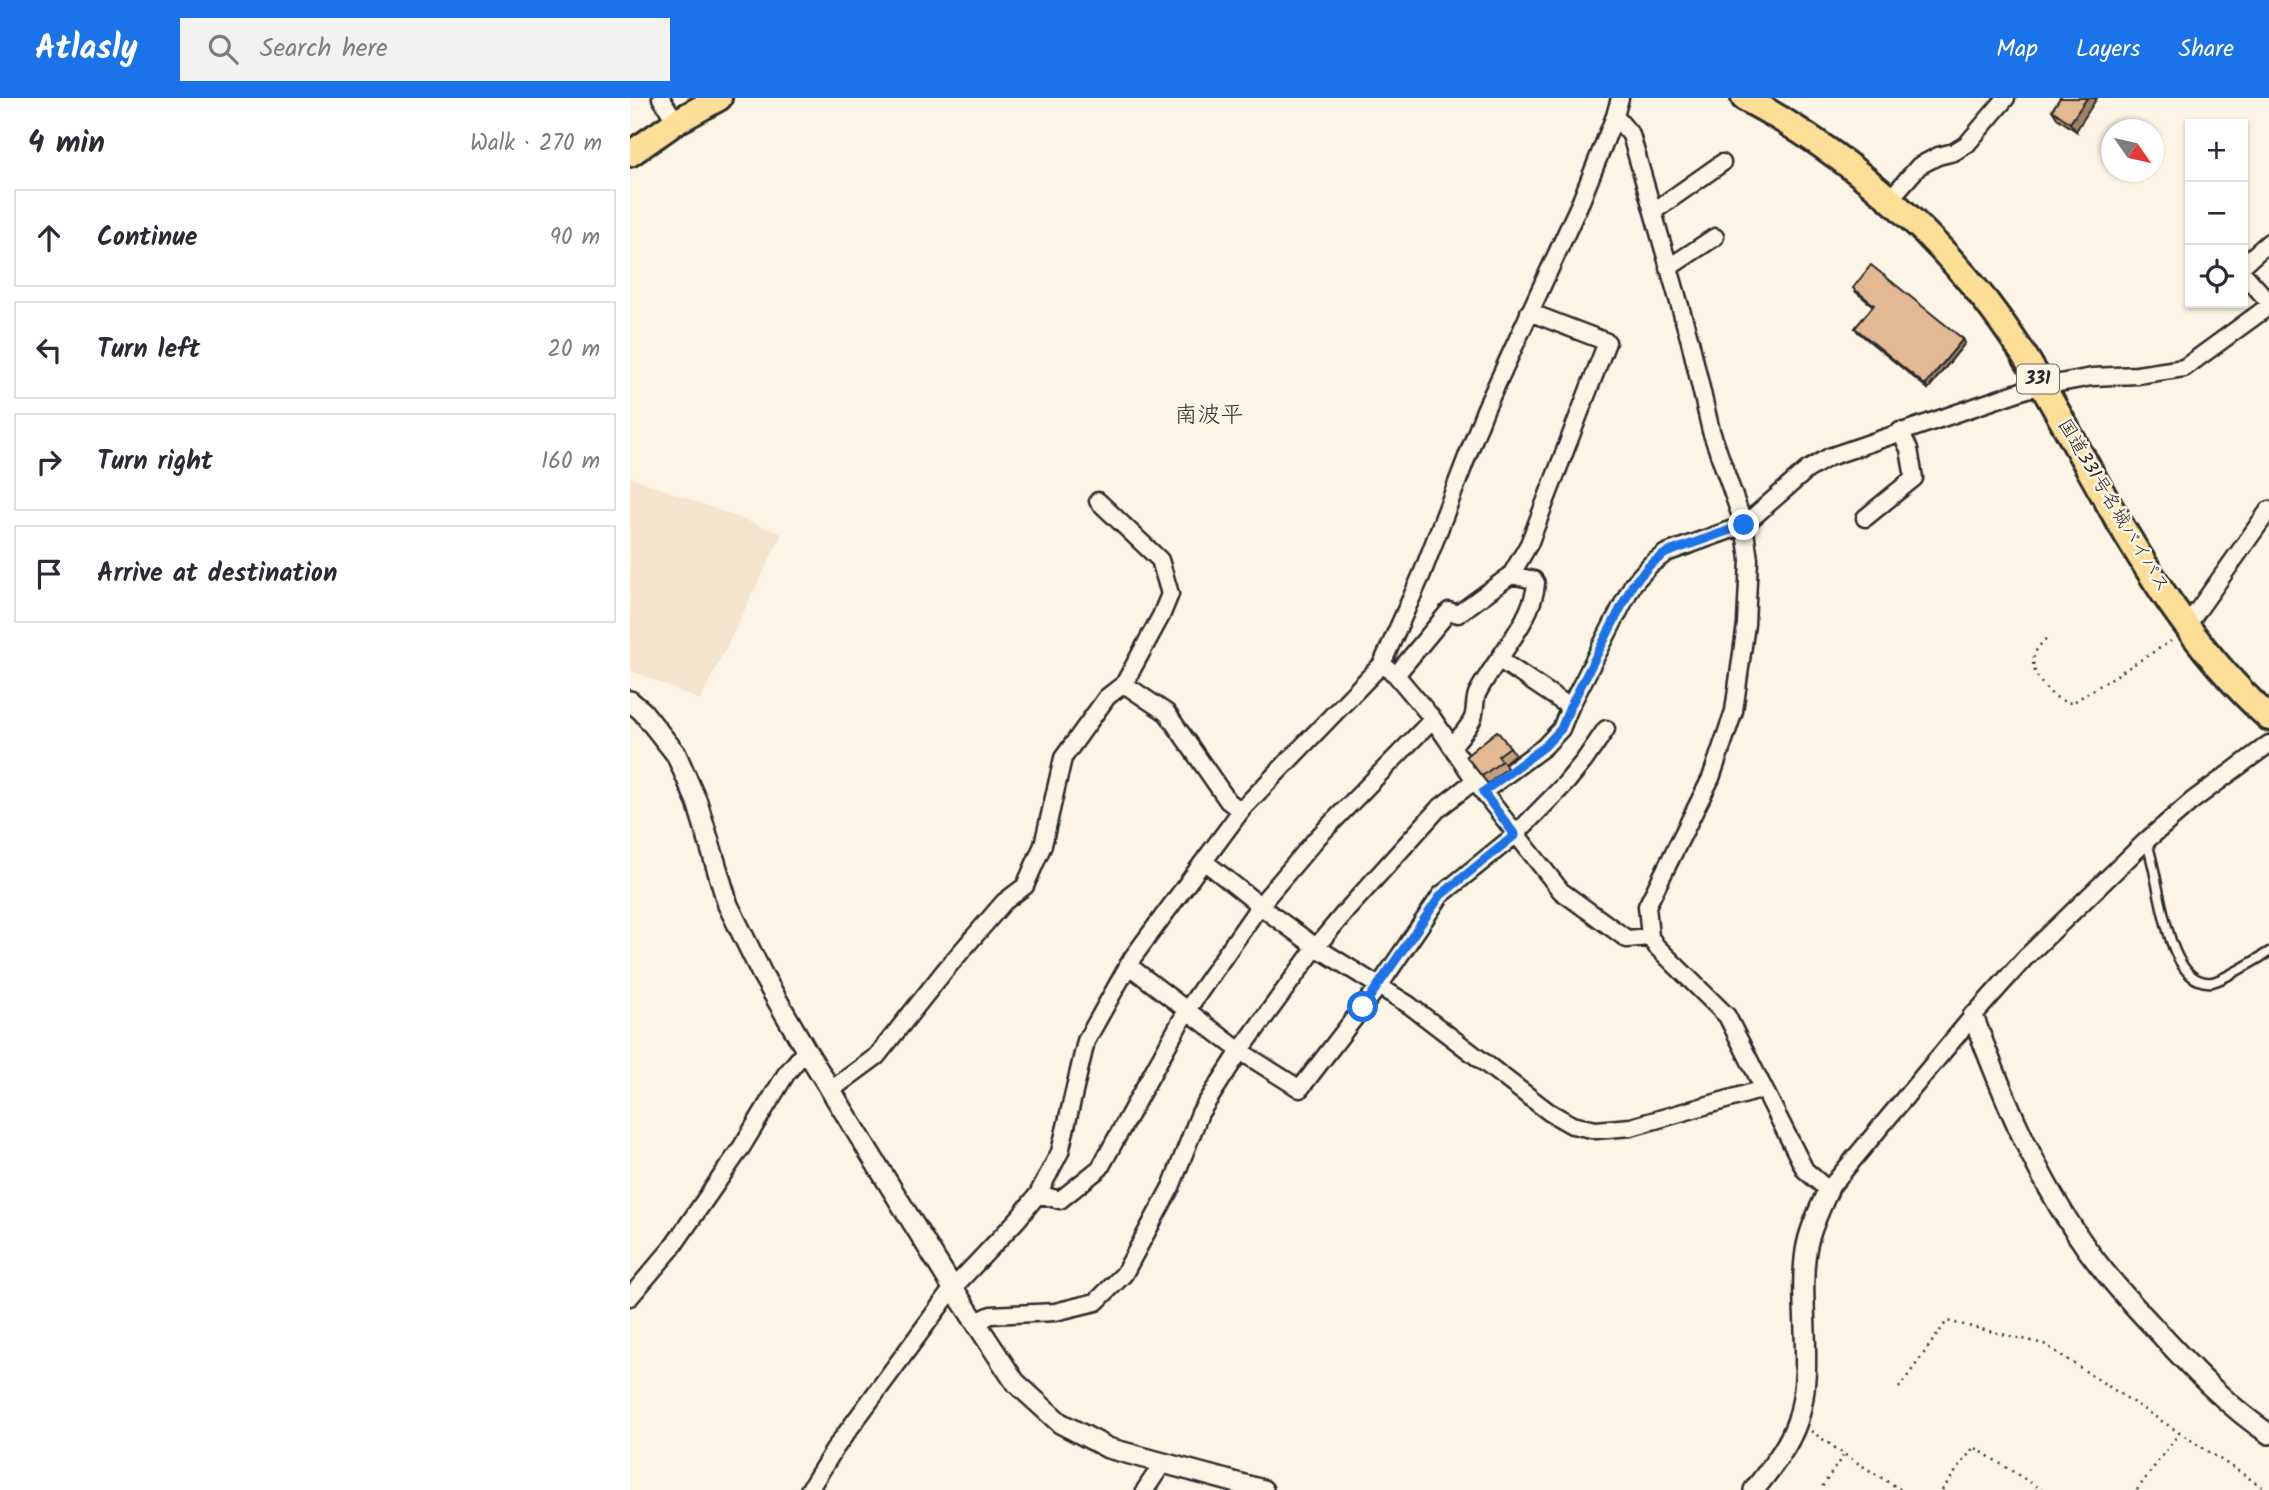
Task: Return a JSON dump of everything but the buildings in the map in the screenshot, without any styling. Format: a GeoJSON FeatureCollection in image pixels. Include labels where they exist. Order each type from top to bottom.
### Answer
{"type":"FeatureCollection","features":[{"type":"Feature","properties":{"kind":"highway"},"geometry":{"type":"LineString","coordinates":[[630,153],[676,122],[719,98]]}},
{"type":"Feature","properties":{"kind":"highway","name":"国道331号名城バイパス"},"geometry":{"type":"LineString","coordinates":[[1744,98],[1818,143],[1890,199],[1970,283],[2008,332],[2043,386],[2137,552],[2186,627],[2211,658],[2269,718]]}},
{"type":"Feature","properties":{"kind":"street"},"geometry":{"type":"LineString","coordinates":[[662,98],[676,122]]}},
{"type":"Feature","properties":{"kind":"street"},"geometry":{"type":"LineString","coordinates":[[809,1490],[836,1447],[954,1288],[1038,1194],[1060,1152],[1086,1041],[1128,965],[1241,811],[1382,664],[1422,573],[1485,410],[1581,201],[1620,98]]}},
{"type":"Feature","properties":{"kind":"street"},"geometry":{"type":"LineString","coordinates":[[1890,199],[1919,166],[1967,144],[2006,98]]}},
{"type":"Feature","properties":{"kind":"street"},"geometry":{"type":"LineString","coordinates":[[1615,116],[1631,135],[1654,211],[1711,431],[1744,525],[1749,559],[1746,624],[1734,711],[1711,778],[1647,906],[1650,937],[1727,1016],[1805,1170],[1828,1190]]}},
{"type":"Feature","properties":{"kind":"street"},"geometry":{"type":"LineString","coordinates":[[1654,211],[1722,163]]}},
{"type":"Feature","properties":{"kind":"street"},"geometry":{"type":"LineString","coordinates":[[1668,268],[1715,237]]}},
{"type":"Feature","properties":{"kind":"street"},"geometry":{"type":"LineString","coordinates":[[2248,261],[2269,242]]}},
{"type":"Feature","properties":{"kind":"street"},"geometry":{"type":"LineString","coordinates":[[975,1322],[990,1315],[1055,1311],[1096,1302],[1124,1274],[1171,1187],[1200,1113],[1240,1051],[1316,947],[1438,809],[1544,747],[1561,729],[1633,584],[1650,565],[1666,553],[1744,525],[1807,470],[1829,457],[2027,389],[2092,377],[2137,375],[2184,368],[2269,304],[2248,279]]}},
{"type":"Feature","properties":{"kind":"street"},"geometry":{"type":"LineString","coordinates":[[1396,675],[1449,611],[1458,614],[1511,575],[1529,544],[1607,342],[1530,312]]}},
{"type":"Feature","properties":{"kind":"street"},"geometry":{"type":"LineString","coordinates":[[1865,518],[1914,478],[1909,449],[1900,431]]}},
{"type":"Feature","properties":{"kind":"street"},"geometry":{"type":"LineString","coordinates":[[831,1090],[877,1056],[946,969],[1004,902],[1025,886],[1043,845],[1063,758],[1107,697],[1124,684],[1161,616],[1170,594],[1160,560],[1098,501]]}},
{"type":"Feature","properties":{"kind":"street"},"geometry":{"type":"LineString","coordinates":[[2186,627],[2269,510]]}},
{"type":"Feature","properties":{"kind":"street"},"geometry":{"type":"LineString","coordinates":[[1452,747],[1472,720],[1476,695],[1500,660],[1536,592],[1534,580],[1511,575]]}},
{"type":"Feature","properties":{"kind":"street"},"geometry":{"type":"LineString","coordinates":[[1500,660],[1570,707]]}},
{"type":"Feature","properties":{"kind":"street"},"geometry":{"type":"LineString","coordinates":[[1382,664],[1396,675],[1433,719],[1478,787],[1561,891],[1627,939],[1650,937]]}},
{"type":"Feature","properties":{"kind":"street"},"geometry":{"type":"LineString","coordinates":[[1124,684],[1167,713],[1228,801],[1241,811]]}},
{"type":"Feature","properties":{"kind":"street"},"geometry":{"type":"LineString","coordinates":[[630,701],[642,711],[676,754],[697,802],[728,905],[762,974],[806,1050],[975,1322],[1015,1381],[1060,1423],[1108,1448],[1263,1490]]}},
{"type":"Feature","properties":{"kind":"street"},"geometry":{"type":"LineString","coordinates":[[1038,1194],[1060,1200],[1100,1168],[1187,1010],[1260,905],[1317,838],[1433,719]]}},
{"type":"Feature","properties":{"kind":"street"},"geometry":{"type":"LineString","coordinates":[[1128,965],[1240,1051],[1300,1088],[1379,986],[1441,895],[1515,835],[1566,783],[1606,729]]}},
{"type":"Feature","properties":{"kind":"street"},"geometry":{"type":"LineString","coordinates":[[1754,1490],[1783,1452],[1797,1421],[1804,1388],[1806,1250],[1815,1219],[1828,1190],[2025,958],[2192,801],[2269,744]]}},
{"type":"Feature","properties":{"kind":"street"},"geometry":{"type":"LineString","coordinates":[[1205,862],[1316,947],[1409,1005],[1549,1112],[1572,1125],[1596,1130],[1631,1126],[1764,1089]]}},
{"type":"Feature","properties":{"kind":"street"},"geometry":{"type":"LineString","coordinates":[[1973,1016],[2029,1154],[2087,1250],[2192,1369],[2244,1417],[2269,1433]]}},
{"type":"Feature","properties":{"kind":"street"},"geometry":{"type":"LineString","coordinates":[[630,1297],[671,1249],[741,1149],[786,1074],[806,1050]]}},
{"type":"Feature","properties":{"kind":"street"},"geometry":{"type":"LineString","coordinates":[[1145,1490],[1163,1463]]}},
{"type":"Feature","properties":{"kind":"lane"},"geometry":{"type":"LineString","coordinates":[[2146,842],[2151,853],[2164,924],[2187,973],[2197,981],[2214,982],[2269,952]]}},
{"type":"Feature","properties":{"kind":"path"},"geometry":{"type":"LineString","coordinates":[[2046,639],[2035,652],[2033,664],[2043,686],[2052,695],[2063,702],[2072,703],[2177,638],[2186,627]]}},
{"type":"Feature","properties":{"kind":"path"},"geometry":{"type":"LineString","coordinates":[[1899,1388],[1947,1321],[2044,1344],[2267,1490]]}},
{"type":"Feature","properties":{"kind":"path"},"geometry":{"type":"LineString","coordinates":[[1797,1421],[1901,1490]]}},
{"type":"Feature","properties":{"kind":"path"},"geometry":{"type":"LineString","coordinates":[[2137,1490],[2179,1433]]}},
{"type":"Feature","properties":{"kind":"path"},"geometry":{"type":"LineString","coordinates":[[1942,1490],[1974,1447],[2042,1490]]}},
{"type":"Feature","properties":{"kind":"path"},"geometry":{"type":"LineString","coordinates":[[1820,1490],[1844,1454]]}},
{"type":"Feature","properties":{"kind":"shaded area"},"geometry":{"type":"Polygon","coordinates":[[[630,477],[782,534],[700,700],[630,670],[630,477]]]}},
{"type":"Feature","properties":{"kind":"district","name":"南波平"},"geometry":{"type":"Point","coordinates":[1209,416]}},
{"type":"Feature","properties":{"kind":"route"},"geometry":{"type":"LineString","coordinates":[[1363,1007],[1441,895],[1515,835],[1483,792],[1544,747],[1561,729],[1633,584],[1650,565],[1666,553],[1744,525]]}}]}
